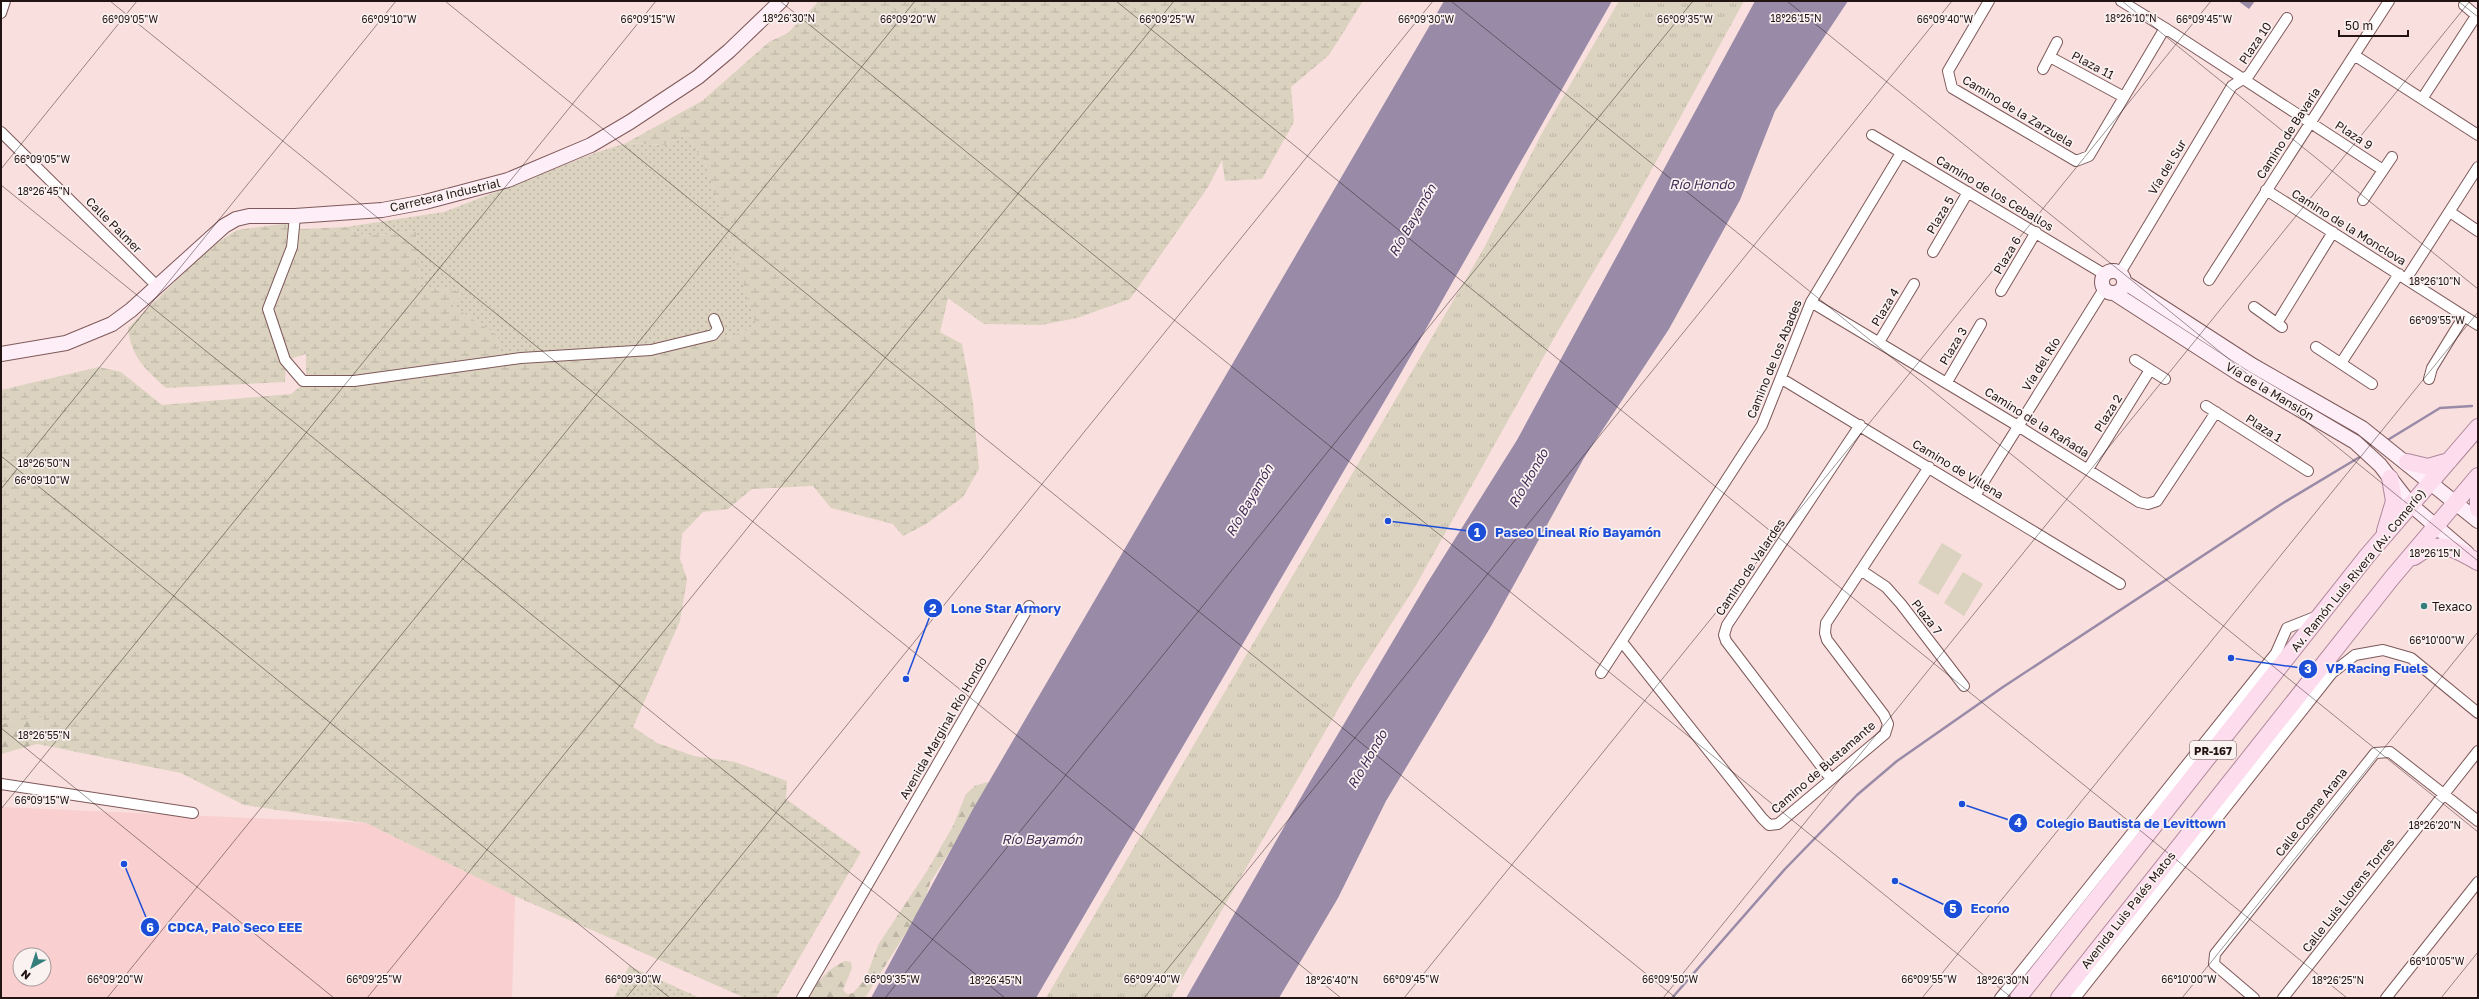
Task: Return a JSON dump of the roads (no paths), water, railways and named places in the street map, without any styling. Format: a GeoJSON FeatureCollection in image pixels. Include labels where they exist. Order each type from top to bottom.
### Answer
{"type":"FeatureCollection","features":[{"type":"Feature","properties":{"kind":"main road","name":"Av. Ramón Luis Rivera (Av. Comerío)"},"geometry":{"type":"LineString","coordinates":[[2018,998],[2380,541],[2478,427]]}},
{"type":"Feature","properties":{"kind":"main road"},"geometry":{"type":"LineString","coordinates":[[2407,462],[2428,467],[2449,461]]}},
{"type":"Feature","properties":{"kind":"main road","name":"PR-167"},"geometry":{"type":"LineString","coordinates":[[2059,998],[2400,568],[2478,476]]}},
{"type":"Feature","properties":{"kind":"main road"},"geometry":{"type":"LineString","coordinates":[[2380,541],[2390,518],[2394,501],[2390,478]]}},
{"type":"Feature","properties":{"kind":"main road"},"geometry":{"type":"LineString","coordinates":[[2478,490],[2478,509]]}},
{"type":"Feature","properties":{"kind":"main road"},"geometry":{"type":"LineString","coordinates":[[2400,568],[2426,548],[2440,546],[2456,549],[2478,562]]}},
{"type":"Feature","properties":{"kind":"street"},"geometry":{"type":"LineString","coordinates":[[1,13],[5,1]]}},
{"type":"Feature","properties":{"kind":"street","name":"Carretera Industrial"},"geometry":{"type":"LineString","coordinates":[[1,354],[66,343],[112,324],[224,226],[236,219],[249,216],[294,216],[382,210],[425,202],[508,180],[591,146],[698,77],[734,47],[781,1]]}},
{"type":"Feature","properties":{"kind":"street","name":"Camino de la Zarzuela"},"geometry":{"type":"LineString","coordinates":[[1989,1],[1948,71],[1952,88],[2076,161],[2089,156],[2165,28]]}},
{"type":"Feature","properties":{"kind":"street"},"geometry":{"type":"LineString","coordinates":[[2121,1],[2311,123]]}},
{"type":"Feature","properties":{"kind":"street","name":"Camino de Bavaria"},"geometry":{"type":"LineString","coordinates":[[2209,280],[2389,1]]}},
{"type":"Feature","properties":{"kind":"street"},"geometry":{"type":"LineString","coordinates":[[2422,99],[2477,16],[2464,5]]}},
{"type":"Feature","properties":{"kind":"street","name":"Plaza 10"},"geometry":{"type":"LineString","coordinates":[[2241,79],[2249,75],[2287,18]]}},
{"type":"Feature","properties":{"kind":"street"},"geometry":{"type":"LineString","coordinates":[[2043,69],[2057,42]]}},
{"type":"Feature","properties":{"kind":"street"},"geometry":{"type":"LineString","coordinates":[[2354,55],[2478,135]]}},
{"type":"Feature","properties":{"kind":"street","name":"Plaza 11"},"geometry":{"type":"LineString","coordinates":[[2050,56],[2124,97]]}},
{"type":"Feature","properties":{"kind":"street","name":"Vía del Sur"},"geometry":{"type":"LineString","coordinates":[[2122,278],[2220,105],[2232,86],[2241,79]]}},
{"type":"Feature","properties":{"kind":"street","name":"Plaza 9"},"geometry":{"type":"LineString","coordinates":[[2311,123],[2383,170]]}},
{"type":"Feature","properties":{"kind":"street","name":"Calle Palmer"},"geometry":{"type":"LineString","coordinates":[[1,132],[157,286]]}},
{"type":"Feature","properties":{"kind":"street","name":"Camino de los Ceballos"},"geometry":{"type":"LineString","coordinates":[[1872,136],[2036,232],[2104,274]]}},
{"type":"Feature","properties":{"kind":"street","name":"Camino de los Abades"},"geometry":{"type":"LineString","coordinates":[[1601,673],[1762,425],[1782,379],[1811,302],[1902,153]]}},
{"type":"Feature","properties":{"kind":"street"},"geometry":{"type":"LineString","coordinates":[[2363,200],[2392,157]]}},
{"type":"Feature","properties":{"kind":"street"},"geometry":{"type":"LineString","coordinates":[[2341,363],[2450,212],[2478,167]]}},
{"type":"Feature","properties":{"kind":"street","name":"Camino de la Monclova"},"geometry":{"type":"LineString","coordinates":[[2266,190],[2478,325]]}},
{"type":"Feature","properties":{"kind":"street","name":"Plaza 5"},"geometry":{"type":"LineString","coordinates":[[1933,252],[1968,192]]}},
{"type":"Feature","properties":{"kind":"street"},"geometry":{"type":"LineString","coordinates":[[2450,212],[2478,231]]}},
{"type":"Feature","properties":{"kind":"street"},"geometry":{"type":"LineString","coordinates":[[294,216],[292,247],[268,309],[285,360],[303,381],[354,381],[521,358],[651,350],[713,335],[718,329],[714,319]]}},
{"type":"Feature","properties":{"kind":"street","name":"Plaza 6"},"geometry":{"type":"LineString","coordinates":[[2001,291],[2036,232]]}},
{"type":"Feature","properties":{"kind":"street"},"geometry":{"type":"LineString","coordinates":[[2254,307],[2280,325],[2332,232]]}},
{"type":"Feature","properties":{"kind":"street"},"geometry":{"type":"LineString","coordinates":[[2112,270],[2122,278],[2119,291],[2109,291],[2102,278],[2104,274],[2112,270]]}},
{"type":"Feature","properties":{"kind":"street","name":"Vía de la Mansión"},"geometry":{"type":"LineString","coordinates":[[2122,278],[2252,365],[2362,428],[2431,481],[2478,521]]}},
{"type":"Feature","properties":{"kind":"street","name":"Plaza 4"},"geometry":{"type":"LineString","coordinates":[[1879,342],[1914,284]]}},
{"type":"Feature","properties":{"kind":"street","name":"Vía de la Mansión"},"geometry":{"type":"LineString","coordinates":[[2109,291],[2366,453],[2390,478],[2411,505],[2478,562]]}},
{"type":"Feature","properties":{"kind":"street","name":"Vía del Río"},"geometry":{"type":"LineString","coordinates":[[1976,494],[2018,426],[2109,291]]}},
{"type":"Feature","properties":{"kind":"street","name":"Camino de la Rañada"},"geometry":{"type":"LineString","coordinates":[[1811,302],[1947,382],[2139,502],[2148,504],[2157,501],[2216,412]]}},
{"type":"Feature","properties":{"kind":"street"},"geometry":{"type":"LineString","coordinates":[[2429,379],[2432,368],[2464,316]]}},
{"type":"Feature","properties":{"kind":"street","name":"Plaza 3"},"geometry":{"type":"LineString","coordinates":[[1947,382],[1981,324]]}},
{"type":"Feature","properties":{"kind":"street"},"geometry":{"type":"LineString","coordinates":[[2316,347],[2372,384]]}},
{"type":"Feature","properties":{"kind":"street"},"geometry":{"type":"LineString","coordinates":[[2136,360],[2165,379]]}},
{"type":"Feature","properties":{"kind":"street","name":"Plaza 2"},"geometry":{"type":"LineString","coordinates":[[2088,469],[2150,370]]}},
{"type":"Feature","properties":{"kind":"street","name":"Camino de Villena"},"geometry":{"type":"LineString","coordinates":[[1782,379],[1976,494],[2120,584]]}},
{"type":"Feature","properties":{"kind":"street","name":"Plaza 1"},"geometry":{"type":"LineString","coordinates":[[2206,406],[2308,471]]}},
{"type":"Feature","properties":{"kind":"street","name":"Camino de Valardes"},"geometry":{"type":"LineString","coordinates":[[1831,779],[1726,641],[1724,635],[1727,625],[1860,425]]}},
{"type":"Feature","properties":{"kind":"street","name":"Camino de Bustamante"},"geometry":{"type":"LineString","coordinates":[[1622,642],[1769,824],[1778,824],[1885,734],[1888,724],[1884,715],[1828,640],[1825,633],[1826,623],[1862,571],[1929,466]]}},
{"type":"Feature","properties":{"kind":"street","name":"Plaza 7"},"geometry":{"type":"LineString","coordinates":[[1862,571],[1886,587],[1901,604],[1964,686]]}},
{"type":"Feature","properties":{"kind":"street","name":"Avenida Marginal Río Hondo"},"geometry":{"type":"LineString","coordinates":[[802,998],[1029,606]]}},
{"type":"Feature","properties":{"kind":"street"},"geometry":{"type":"LineString","coordinates":[[2000,998],[2276,653],[2287,628],[2322,613]]}},
{"type":"Feature","properties":{"kind":"street","name":"Avenida Luis Palés Matos"},"geometry":{"type":"LineString","coordinates":[[2074,998],[2332,673],[2354,655],[2383,650],[2410,658],[2478,714]]}},
{"type":"Feature","properties":{"kind":"street","name":"Calle Luis Llorens Torres"},"geometry":{"type":"LineString","coordinates":[[2283,998],[2478,751]]}},
{"type":"Feature","properties":{"kind":"street","name":"Calle Cosme Arana"},"geometry":{"type":"LineString","coordinates":[[2254,998],[2214,964],[2215,954],[2375,752],[2390,752],[2444,794]]}},
{"type":"Feature","properties":{"kind":"street"},"geometry":{"type":"LineString","coordinates":[[1,784],[193,813]]}},
{"type":"Feature","properties":{"kind":"street"},"geometry":{"type":"LineString","coordinates":[[2444,794],[2478,822]]}},
{"type":"Feature","properties":{"kind":"street"},"geometry":{"type":"LineString","coordinates":[[2386,998],[2478,882]]}},
{"type":"Feature","properties":{"kind":"water","name":"Río Bayamón"},"geometry":{"type":"Polygon","coordinates":[[[1444,1],[1612,1],[1401,373],[1036,998],[871,998],[973,809],[1444,1]]]}},
{"type":"Feature","properties":{"kind":"water","name":"Río Hondo"},"geometry":{"type":"Polygon","coordinates":[[[1755,1],[1848,1],[1775,111],[1740,200],[1669,329],[1584,458],[1490,628],[1386,801],[1338,898],[1279,998],[1186,998],[1315,773],[1426,585],[1517,440],[1755,1]]]}},
{"type":"Feature","properties":{"kind":"water"},"geometry":{"type":"Polygon","coordinates":[[[2238,1],[2255,1],[2249,9],[2238,1]]]}},
{"type":"Feature","properties":{"kind":"waterway"},"geometry":{"type":"LineString","coordinates":[[2386,441],[2440,408],[2472,406]]}},
{"type":"Feature","properties":{"kind":"waterway"},"geometry":{"type":"LineString","coordinates":[[1672,998],[1785,869],[1857,795],[1897,761],[2003,687],[2283,503],[2363,455]]}},
{"type":"Feature","properties":{"kind":"place","name":"Paseo Lineal Río Bayamón"},"geometry":{"type":"Point","coordinates":[1388,521]}},
{"type":"Feature","properties":{"kind":"place","name":"Texaco"},"geometry":{"type":"Point","coordinates":[2424,606]}},
{"type":"Feature","properties":{"kind":"place","name":"VP Racing Fuels"},"geometry":{"type":"Point","coordinates":[2231,658]}},
{"type":"Feature","properties":{"kind":"place","name":"Lone Star Armory"},"geometry":{"type":"Point","coordinates":[906,679]}},
{"type":"Feature","properties":{"kind":"place","name":"Colegio Bautista de Levittown"},"geometry":{"type":"Point","coordinates":[1962,804]}},
{"type":"Feature","properties":{"kind":"place","name":"CDCA, Palo Seco EEE"},"geometry":{"type":"Point","coordinates":[124,864]}},
{"type":"Feature","properties":{"kind":"place","name":"Econo"},"geometry":{"type":"Point","coordinates":[1895,881]}}]}
